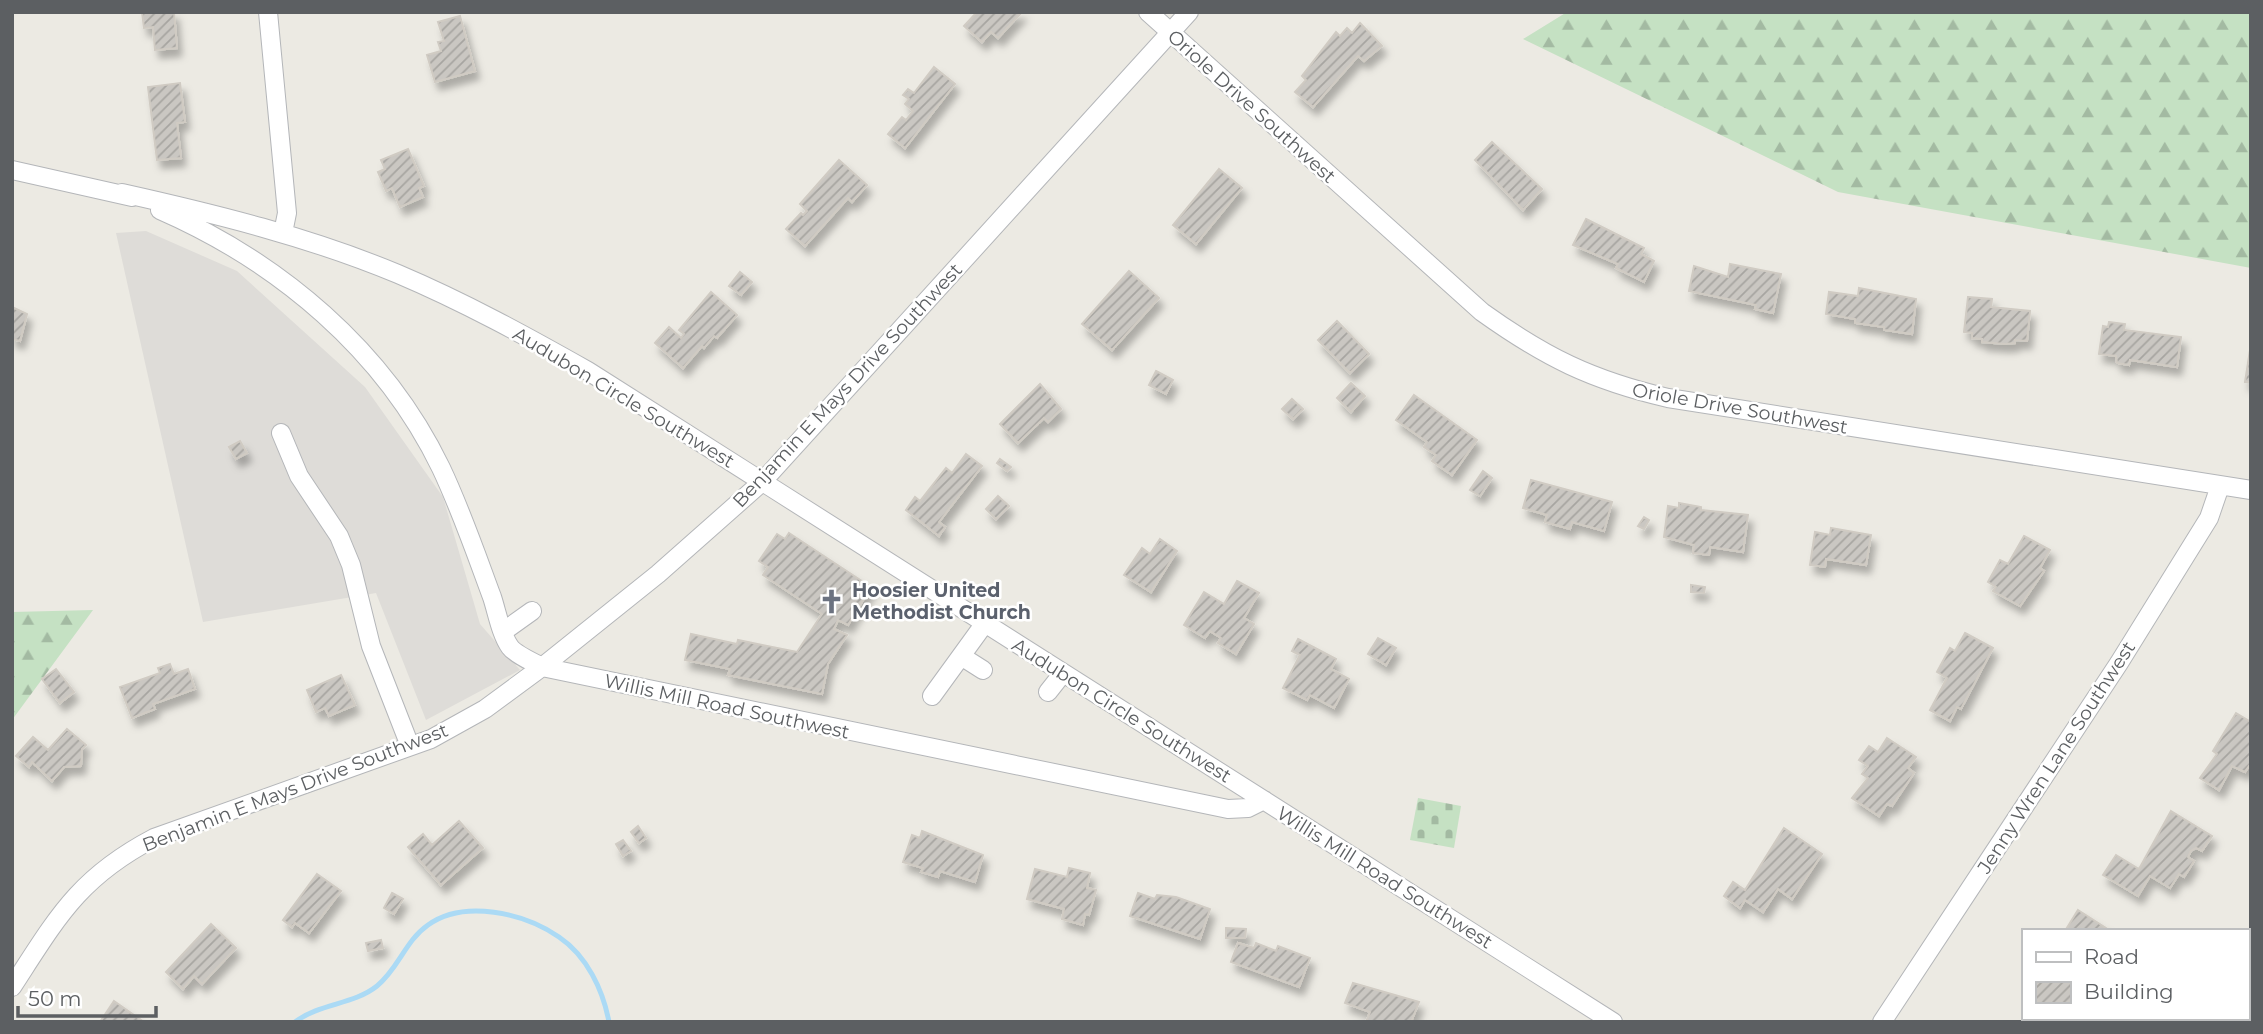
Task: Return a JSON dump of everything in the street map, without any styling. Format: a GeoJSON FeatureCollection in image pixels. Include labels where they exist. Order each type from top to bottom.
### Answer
{"type":"FeatureCollection","features":[{"type":"Feature","properties":{"kind":"street"},"geometry":{"type":"LineString","coordinates":[[268,12],[287,213],[283,233]]}},
{"type":"Feature","properties":{"kind":"street","name":"Oriole Drive Southwest"},"geometry":{"type":"LineString","coordinates":[[1148,12],[1482,312],[1532,348],[1581,373],[1620,387],[1668,398],[2251,490]]}},
{"type":"Feature","properties":{"kind":"street","name":"Benjamin E Mays Drive Southwest"},"geometry":{"type":"LineString","coordinates":[[12,986],[61,912],[89,880],[119,856],[154,838],[431,739],[485,709],[658,574],[762,482],[1189,12]]}},
{"type":"Feature","properties":{"kind":"street","name":"Willis Mill Road Southwest"},"geometry":{"type":"LineString","coordinates":[[12,170],[122,193],[199,226],[262,264],[321,310],[372,363],[409,413],[440,466],[462,516],[510,648],[542,667],[1228,809],[1248,808],[1264,800],[1613,1022]]}},
{"type":"Feature","properties":{"kind":"street","name":"Audubon Circle Southwest"},"geometry":{"type":"LineString","coordinates":[[122,193],[283,233],[397,274],[508,326],[588,371],[1264,800]]}},
{"type":"Feature","properties":{"kind":"street"},"geometry":{"type":"LineString","coordinates":[[281,433],[299,476],[339,536],[351,565],[371,646],[410,747]]}},
{"type":"Feature","properties":{"kind":"street","name":"Jenny Wren Lane Southwest"},"geometry":{"type":"LineString","coordinates":[[1882,1022],[2119,663],[2208,518],[2220,486]]}},
{"type":"Feature","properties":{"kind":"street"},"geometry":{"type":"LineString","coordinates":[[504,631],[532,611]]}},
{"type":"Feature","properties":{"kind":"street"},"geometry":{"type":"LineString","coordinates":[[932,696],[985,623]]}},
{"type":"Feature","properties":{"kind":"street"},"geometry":{"type":"LineString","coordinates":[[961,656],[983,670]]}},
{"type":"Feature","properties":{"kind":"street"},"geometry":{"type":"LineString","coordinates":[[1048,692],[1063,673]]}},
{"type":"Feature","properties":{"kind":"shaded area"},"geometry":{"type":"Polygon","coordinates":[[[146,231],[237,271],[365,387],[443,497],[480,624],[520,670],[426,720],[376,593],[203,622],[116,233],[146,231]]]}},
{"type":"Feature","properties":{"kind":"green space"},"geometry":{"type":"Polygon","coordinates":[[[1567,12],[2251,12],[2251,268],[1838,192],[1523,39],[1567,12]]]}},
{"type":"Feature","properties":{"kind":"green space"},"geometry":{"type":"Polygon","coordinates":[[[93,610],[12,720],[12,612],[93,610]]]}},
{"type":"Feature","properties":{"kind":"green space"},"geometry":{"type":"Polygon","coordinates":[[[1418,798],[1461,806],[1454,848],[1410,840],[1418,798]]]}},
{"type":"Feature","properties":{"kind":"building"},"geometry":{"type":"Polygon","coordinates":[[[142,12],[174,12],[177,48],[155,50],[153,27],[144,28],[142,12]]]}},
{"type":"Feature","properties":{"kind":"building"},"geometry":{"type":"Polygon","coordinates":[[[977,12],[1022,12],[998,38],[991,32],[982,42],[964,26],[977,12]]]}},
{"type":"Feature","properties":{"kind":"building"},"geometry":{"type":"Polygon","coordinates":[[[460,16],[475,71],[435,82],[427,55],[441,51],[438,42],[444,41],[438,22],[460,16]]]}},
{"type":"Feature","properties":{"kind":"building"},"geometry":{"type":"Polygon","coordinates":[[[1360,23],[1382,46],[1364,61],[1358,56],[1313,107],[1295,92],[1306,80],[1302,76],[1336,32],[1340,36],[1347,28],[1352,33],[1360,23]]]}},
{"type":"Feature","properties":{"kind":"building"},"geometry":{"type":"Polygon","coordinates":[[[934,67],[955,84],[905,148],[888,134],[902,117],[906,120],[913,111],[905,104],[909,99],[903,95],[908,89],[914,93],[934,67]]]}},
{"type":"Feature","properties":{"kind":"building"},"geometry":{"type":"Polygon","coordinates":[[[180,83],[185,122],[177,123],[181,158],[157,160],[148,87],[180,83]]]}},
{"type":"Feature","properties":{"kind":"building"},"geometry":{"type":"Polygon","coordinates":[[[1492,142],[1542,189],[1523,210],[1475,160],[1492,142]]]}},
{"type":"Feature","properties":{"kind":"building"},"geometry":{"type":"Polygon","coordinates":[[[408,149],[424,186],[419,188],[423,197],[400,207],[392,188],[386,191],[378,172],[385,169],[381,160],[408,149]]]}},
{"type":"Feature","properties":{"kind":"building"},"geometry":{"type":"Polygon","coordinates":[[[839,160],[867,185],[852,202],[848,198],[805,246],[786,229],[801,213],[803,215],[807,211],[800,204],[839,160]]]}},
{"type":"Feature","properties":{"kind":"building"},"geometry":{"type":"Polygon","coordinates":[[[1219,169],[1242,188],[1196,244],[1173,225],[1219,169]]]}},
{"type":"Feature","properties":{"kind":"building"},"geometry":{"type":"Polygon","coordinates":[[[1586,219],[1644,248],[1641,254],[1654,261],[1644,282],[1616,268],[1618,264],[1573,245],[1586,219]]]}},
{"type":"Feature","properties":{"kind":"building"},"geometry":{"type":"Polygon","coordinates":[[[1730,264],[1781,274],[1773,313],[1755,309],[1756,305],[1689,291],[1694,266],[1728,277],[1730,264]]]}},
{"type":"Feature","properties":{"kind":"building"},"geometry":{"type":"Polygon","coordinates":[[[1129,271],[1159,298],[1112,350],[1082,324],[1129,271]]]}},
{"type":"Feature","properties":{"kind":"building"},"geometry":{"type":"Polygon","coordinates":[[[740,272],[752,282],[741,295],[729,286],[740,272]]]}},
{"type":"Feature","properties":{"kind":"building"},"geometry":{"type":"Polygon","coordinates":[[[1859,288],[1916,299],[1912,334],[1884,330],[1884,327],[1855,323],[1855,319],[1826,314],[1829,292],[1858,296],[1859,288]]]}},
{"type":"Feature","properties":{"kind":"building"},"geometry":{"type":"Polygon","coordinates":[[[711,292],[737,315],[717,338],[714,336],[704,348],[702,346],[683,368],[655,343],[669,327],[681,338],[684,334],[679,330],[711,292]]]}},
{"type":"Feature","properties":{"kind":"building"},"geometry":{"type":"Polygon","coordinates":[[[1968,297],[1992,299],[1991,307],[2030,311],[2027,341],[2015,340],[2015,343],[2005,344],[1982,342],[1982,339],[1972,338],[1972,333],[1964,332],[1968,297]]]}},
{"type":"Feature","properties":{"kind":"building"},"geometry":{"type":"Polygon","coordinates":[[[12,307],[27,314],[20,341],[12,339],[12,307]]]}},
{"type":"Feature","properties":{"kind":"building"},"geometry":{"type":"Polygon","coordinates":[[[1337,321],[1369,354],[1350,373],[1318,340],[1337,321]]]}},
{"type":"Feature","properties":{"kind":"building"},"geometry":{"type":"Polygon","coordinates":[[[2109,322],[2125,324],[2124,330],[2181,337],[2177,367],[2130,360],[2129,365],[2117,363],[2116,356],[2099,354],[2103,326],[2108,327],[2109,322]]]}},
{"type":"Feature","properties":{"kind":"building"},"geometry":{"type":"Polygon","coordinates":[[[2250,350],[2251,382],[2245,382],[2250,350]]]}},
{"type":"Feature","properties":{"kind":"building"},"geometry":{"type":"Polygon","coordinates":[[[1156,371],[1173,380],[1166,394],[1149,385],[1156,371]]]}},
{"type":"Feature","properties":{"kind":"building"},"geometry":{"type":"Polygon","coordinates":[[[1351,383],[1365,396],[1351,412],[1337,398],[1351,383]]]}},
{"type":"Feature","properties":{"kind":"building"},"geometry":{"type":"Polygon","coordinates":[[[1040,384],[1061,409],[1048,422],[1044,418],[1018,443],[1000,424],[1040,384]]]}},
{"type":"Feature","properties":{"kind":"building"},"geometry":{"type":"Polygon","coordinates":[[[1414,395],[1477,440],[1452,475],[1432,461],[1436,455],[1424,447],[1427,442],[1396,420],[1414,395]]]}},
{"type":"Feature","properties":{"kind":"building"},"geometry":{"type":"Polygon","coordinates":[[[1292,399],[1303,409],[1293,419],[1282,409],[1292,399]]]}},
{"type":"Feature","properties":{"kind":"building"},"geometry":{"type":"Polygon","coordinates":[[[240,441],[247,453],[236,459],[229,447],[240,441]]]}},
{"type":"Feature","properties":{"kind":"building"},"geometry":{"type":"Polygon","coordinates":[[[966,454],[982,466],[939,522],[945,527],[939,536],[906,510],[915,497],[920,501],[946,468],[952,473],[966,454]]]}},
{"type":"Feature","properties":{"kind":"building"},"geometry":{"type":"Polygon","coordinates":[[[1000,459],[1011,467],[1007,471],[997,463],[1000,459]]]}},
{"type":"Feature","properties":{"kind":"building"},"geometry":{"type":"Polygon","coordinates":[[[1483,471],[1492,478],[1480,496],[1470,490],[1483,471]]]}},
{"type":"Feature","properties":{"kind":"building"},"geometry":{"type":"Polygon","coordinates":[[[1531,480],[1612,502],[1604,531],[1572,522],[1570,529],[1545,522],[1547,515],[1523,508],[1531,480]]]}},
{"type":"Feature","properties":{"kind":"building"},"geometry":{"type":"Polygon","coordinates":[[[998,496],[1009,506],[996,519],[986,509],[998,496]]]}},
{"type":"Feature","properties":{"kind":"building"},"geometry":{"type":"Polygon","coordinates":[[[1679,503],[1701,507],[1701,510],[1748,515],[1743,552],[1710,547],[1709,555],[1693,553],[1694,545],[1664,537],[1668,506],[1679,508],[1679,503]]]}},
{"type":"Feature","properties":{"kind":"building"},"geometry":{"type":"Polygon","coordinates":[[[1644,517],[1649,520],[1644,529],[1638,526],[1644,517]]]}},
{"type":"Feature","properties":{"kind":"building"},"geometry":{"type":"Polygon","coordinates":[[[1831,528],[1871,535],[1866,565],[1826,559],[1825,567],[1810,565],[1815,532],[1830,535],[1831,528]]]}},
{"type":"Feature","properties":{"kind":"building","name":"Hoosier United Methodist Church"},"geometry":{"type":"Polygon","coordinates":[[[789,533],[871,587],[848,625],[838,620],[834,629],[847,635],[828,664],[822,694],[728,675],[730,669],[685,660],[691,634],[737,644],[738,640],[797,652],[822,614],[763,575],[768,567],[759,561],[777,534],[785,539],[789,533]]]}},
{"type":"Feature","properties":{"kind":"building"},"geometry":{"type":"Polygon","coordinates":[[[2024,536],[2050,550],[2040,568],[2044,571],[2020,606],[1993,591],[1996,587],[1988,582],[2000,560],[2008,564],[2024,536]]]}},
{"type":"Feature","properties":{"kind":"building"},"geometry":{"type":"Polygon","coordinates":[[[1160,539],[1177,551],[1151,592],[1124,575],[1142,548],[1150,554],[1160,539]]]}},
{"type":"Feature","properties":{"kind":"building"},"geometry":{"type":"Polygon","coordinates":[[[1237,581],[1259,593],[1244,618],[1254,624],[1236,654],[1218,643],[1221,638],[1210,631],[1205,638],[1184,625],[1204,592],[1224,604],[1237,581]]]}},
{"type":"Feature","properties":{"kind":"building"},"geometry":{"type":"Polygon","coordinates":[[[1691,585],[1705,587],[1704,593],[1691,592],[1691,585]]]}},
{"type":"Feature","properties":{"kind":"building"},"geometry":{"type":"Polygon","coordinates":[[[1965,633],[1993,648],[1961,709],[1957,707],[1950,721],[1930,710],[1947,678],[1937,672],[1950,648],[1955,651],[1965,633]]]}},
{"type":"Feature","properties":{"kind":"building"},"geometry":{"type":"Polygon","coordinates":[[[1378,638],[1396,648],[1386,665],[1368,654],[1378,638]]]}},
{"type":"Feature","properties":{"kind":"building"},"geometry":{"type":"Polygon","coordinates":[[[1298,639],[1336,659],[1331,669],[1349,679],[1334,708],[1310,695],[1307,700],[1283,688],[1300,655],[1292,651],[1298,639]]]}},
{"type":"Feature","properties":{"kind":"building"},"geometry":{"type":"Polygon","coordinates":[[[170,664],[174,674],[188,669],[195,689],[153,704],[155,709],[132,718],[120,687],[160,673],[158,668],[170,664]]]}},
{"type":"Feature","properties":{"kind":"building"},"geometry":{"type":"Polygon","coordinates":[[[56,669],[74,692],[60,703],[42,679],[56,669]]]}},
{"type":"Feature","properties":{"kind":"building"},"geometry":{"type":"Polygon","coordinates":[[[341,675],[355,705],[329,716],[325,708],[316,712],[307,690],[341,675]]]}},
{"type":"Feature","properties":{"kind":"building"},"geometry":{"type":"Polygon","coordinates":[[[2236,713],[2251,722],[2251,763],[2245,772],[2232,766],[2219,790],[2200,778],[2217,754],[2213,751],[2236,713]]]}},
{"type":"Feature","properties":{"kind":"building"},"geometry":{"type":"Polygon","coordinates":[[[67,729],[86,745],[82,749],[81,766],[64,767],[52,781],[32,762],[29,767],[16,756],[33,737],[48,750],[67,729]]]}},
{"type":"Feature","properties":{"kind":"building"},"geometry":{"type":"Polygon","coordinates":[[[1887,738],[1916,757],[1908,768],[1914,773],[1892,806],[1887,804],[1879,816],[1852,798],[1868,778],[1862,774],[1868,766],[1859,760],[1869,746],[1878,752],[1887,738]]]}},
{"type":"Feature","properties":{"kind":"building"},"geometry":{"type":"Polygon","coordinates":[[[2171,811],[2212,836],[2202,851],[2196,848],[2191,851],[2188,857],[2194,861],[2184,877],[2179,874],[2170,888],[2150,876],[2138,896],[2103,875],[2116,855],[2139,869],[2171,811]]]}},
{"type":"Feature","properties":{"kind":"building"},"geometry":{"type":"Polygon","coordinates":[[[459,821],[483,848],[441,885],[408,847],[423,834],[432,845],[459,821]]]}},
{"type":"Feature","properties":{"kind":"building"},"geometry":{"type":"Polygon","coordinates":[[[638,826],[646,838],[639,843],[631,832],[638,826]]]}},
{"type":"Feature","properties":{"kind":"building"},"geometry":{"type":"Polygon","coordinates":[[[1784,828],[1822,854],[1792,899],[1778,889],[1763,912],[1745,900],[1740,908],[1724,896],[1733,882],[1745,890],[1784,828]]]}},
{"type":"Feature","properties":{"kind":"building"},"geometry":{"type":"Polygon","coordinates":[[[922,831],[983,855],[975,882],[940,871],[938,877],[921,872],[923,868],[903,862],[912,835],[920,838],[922,831]]]}},
{"type":"Feature","properties":{"kind":"building"},"geometry":{"type":"Polygon","coordinates":[[[623,840],[631,851],[623,856],[616,844],[623,840]]]}},
{"type":"Feature","properties":{"kind":"building"},"geometry":{"type":"Polygon","coordinates":[[[1069,868],[1090,873],[1087,888],[1096,890],[1089,915],[1085,914],[1083,925],[1062,919],[1064,909],[1027,899],[1035,869],[1067,877],[1069,868]]]}},
{"type":"Feature","properties":{"kind":"building"},"geometry":{"type":"Polygon","coordinates":[[[317,874],[341,891],[309,933],[295,923],[292,927],[283,920],[317,874]]]}},
{"type":"Feature","properties":{"kind":"building"},"geometry":{"type":"Polygon","coordinates":[[[392,893],[403,899],[394,914],[384,908],[392,893]]]}},
{"type":"Feature","properties":{"kind":"building"},"geometry":{"type":"Polygon","coordinates":[[[1138,893],[1155,899],[1157,895],[1176,897],[1210,909],[1200,939],[1130,916],[1138,893]]]}},
{"type":"Feature","properties":{"kind":"building"},"geometry":{"type":"Polygon","coordinates":[[[2078,910],[2106,928],[2105,929],[2066,929],[2078,910]]]}},
{"type":"Feature","properties":{"kind":"building"},"geometry":{"type":"Polygon","coordinates":[[[211,924],[236,948],[202,984],[194,976],[183,989],[166,972],[211,924]]]}},
{"type":"Feature","properties":{"kind":"building"},"geometry":{"type":"Polygon","coordinates":[[[1226,928],[1246,929],[1245,938],[1226,938],[1226,928]]]}},
{"type":"Feature","properties":{"kind":"building"},"geometry":{"type":"Polygon","coordinates":[[[381,940],[383,948],[368,951],[366,943],[381,940]]]}},
{"type":"Feature","properties":{"kind":"building"},"geometry":{"type":"Polygon","coordinates":[[[1238,943],[1254,948],[1256,943],[1276,951],[1278,946],[1310,958],[1299,987],[1231,962],[1238,943]]]}},
{"type":"Feature","properties":{"kind":"building"},"geometry":{"type":"Polygon","coordinates":[[[1353,983],[1419,1002],[1411,1022],[1366,1022],[1370,1012],[1345,1003],[1353,983]]]}},
{"type":"Feature","properties":{"kind":"building"},"geometry":{"type":"Polygon","coordinates":[[[114,1001],[144,1022],[100,1022],[114,1001]]]}},
{"type":"Feature","properties":{"kind":"waterway"},"geometry":{"type":"LineString","coordinates":[[295,1022],[315,1011],[358,997],[377,986],[413,939],[428,925],[443,917],[476,911],[494,912],[529,921],[569,945],[586,964],[598,986],[609,1022]]}},
{"type":"Feature","properties":{"kind":"place","name":"Hoosier United Methodist Church"},"geometry":{"type":"Point","coordinates":[832,601]}}]}
